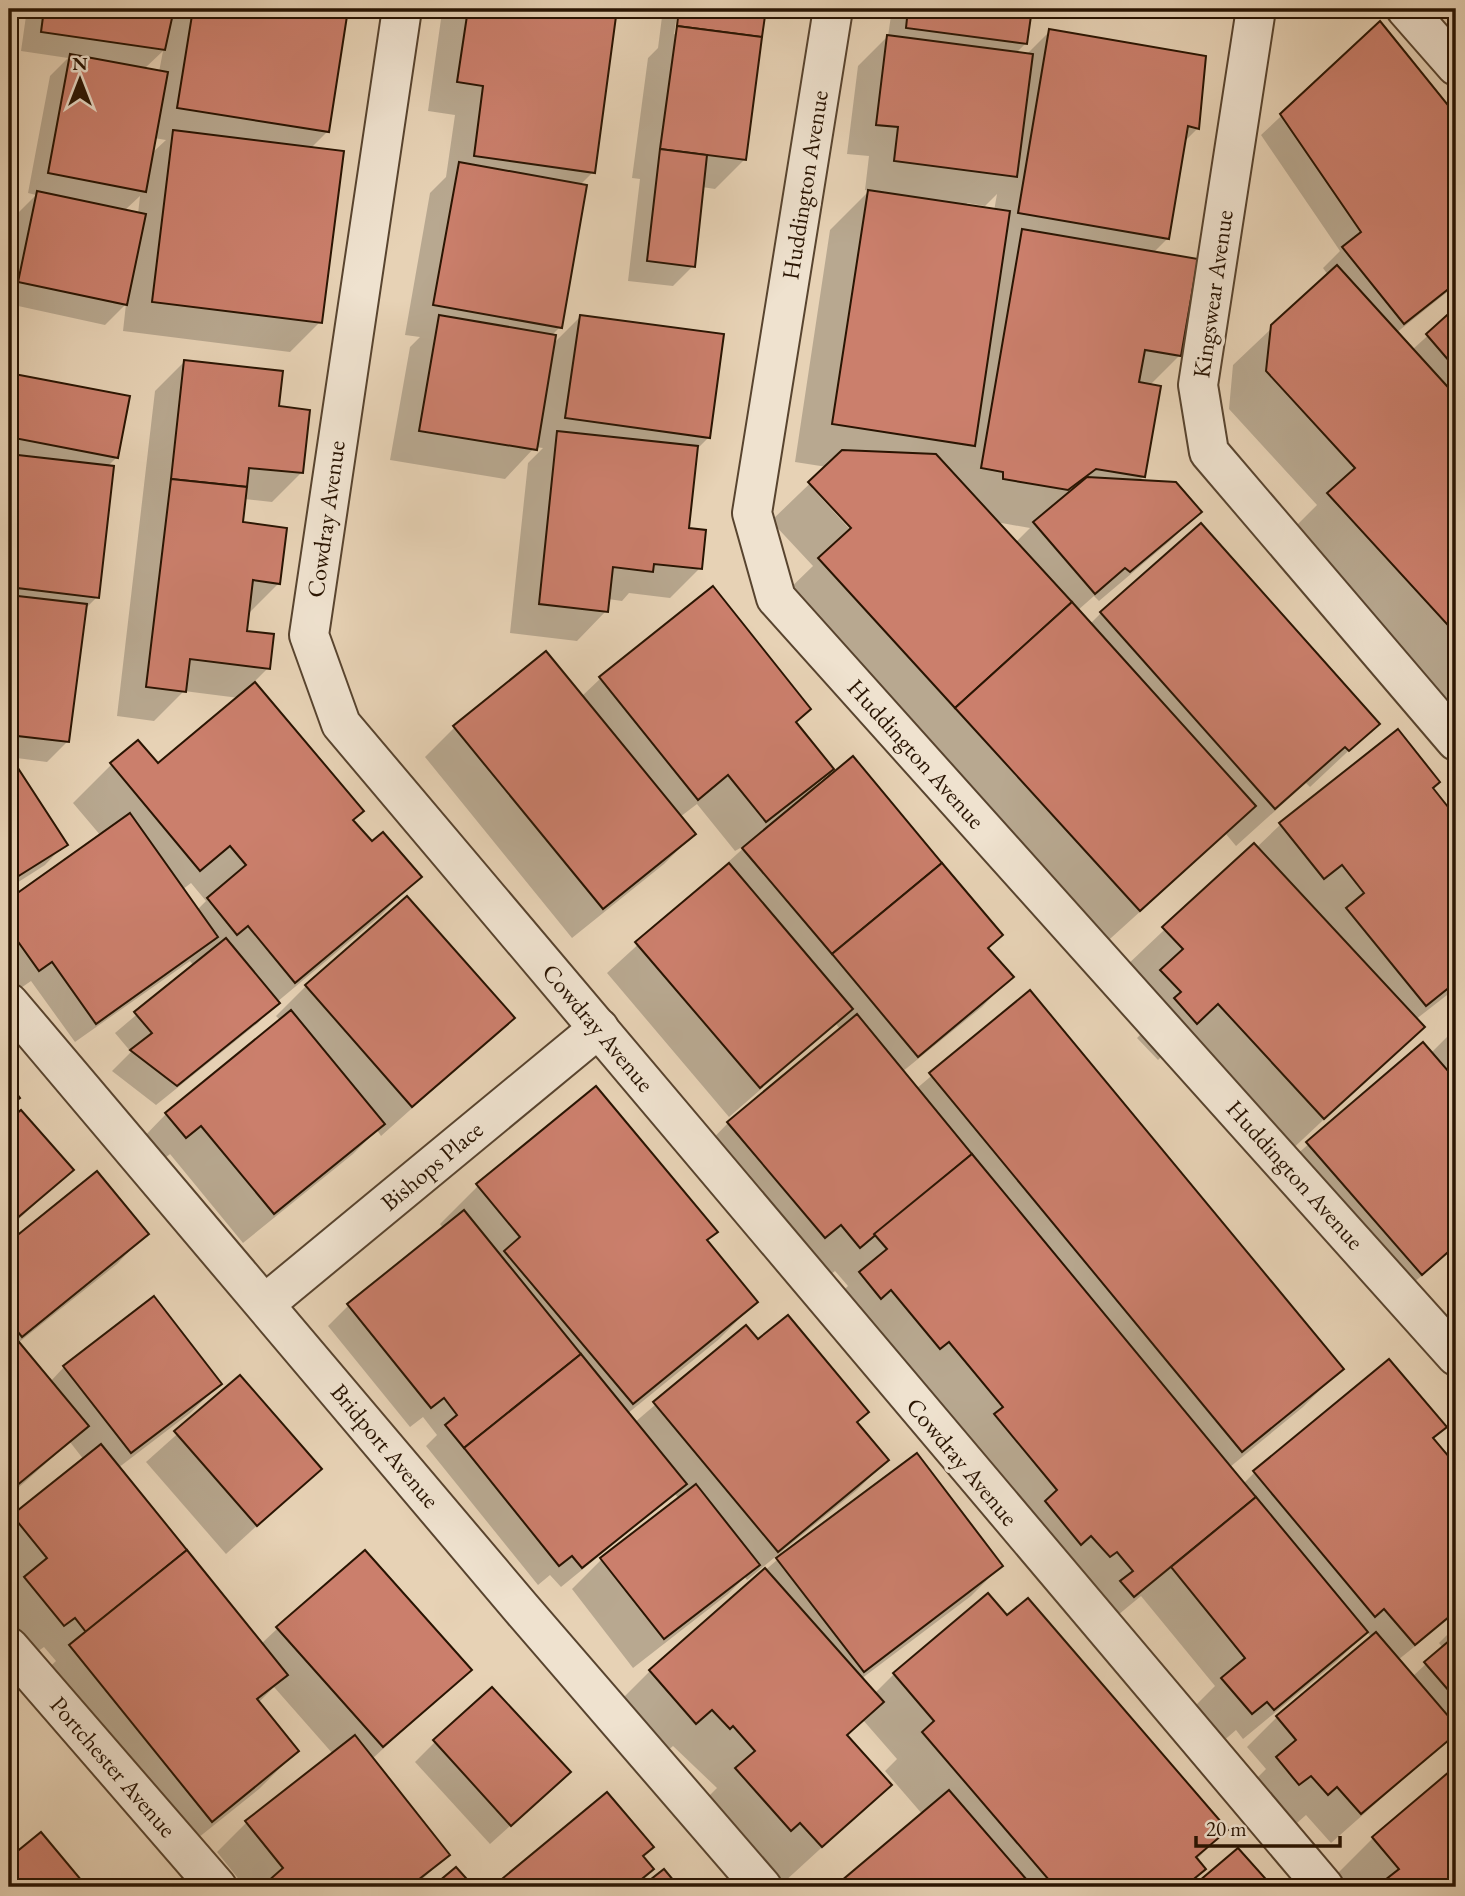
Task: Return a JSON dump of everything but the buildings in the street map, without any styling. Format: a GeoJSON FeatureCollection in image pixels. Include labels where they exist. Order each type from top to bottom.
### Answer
{"type":"FeatureCollection","features":[{"type":"Feature","properties":{"kind":"street","name":"Cowdray Avenue"},"geometry":{"type":"LineString","coordinates":[[402,9],[309,635],[341,724],[1324,1887]]}},
{"type":"Feature","properties":{"kind":"street","name":"Huddington Avenue"},"geometry":{"type":"LineString","coordinates":[[833,9],[752,513],[776,598],[1449,1334]]}},
{"type":"Feature","properties":{"kind":"street","name":"Kingswear Avenue"},"geometry":{"type":"LineString","coordinates":[[1256,9],[1198,385],[1209,452],[1456,741]]}},
{"type":"Feature","properties":{"kind":"street"},"geometry":{"type":"LineString","coordinates":[[1406,9],[1456,66]]}},
{"type":"Feature","properties":{"kind":"street","name":"Bridport Avenue"},"geometry":{"type":"LineString","coordinates":[[9,1003],[521,1608],[762,1887]]}},
{"type":"Feature","properties":{"kind":"street","name":"Bishops Place"},"geometry":{"type":"LineString","coordinates":[[266,1304],[598,1028]]}},
{"type":"Feature","properties":{"kind":"street","name":"Portchester Avenue"},"geometry":{"type":"LineString","coordinates":[[9,1647],[217,1887]]}}]}
